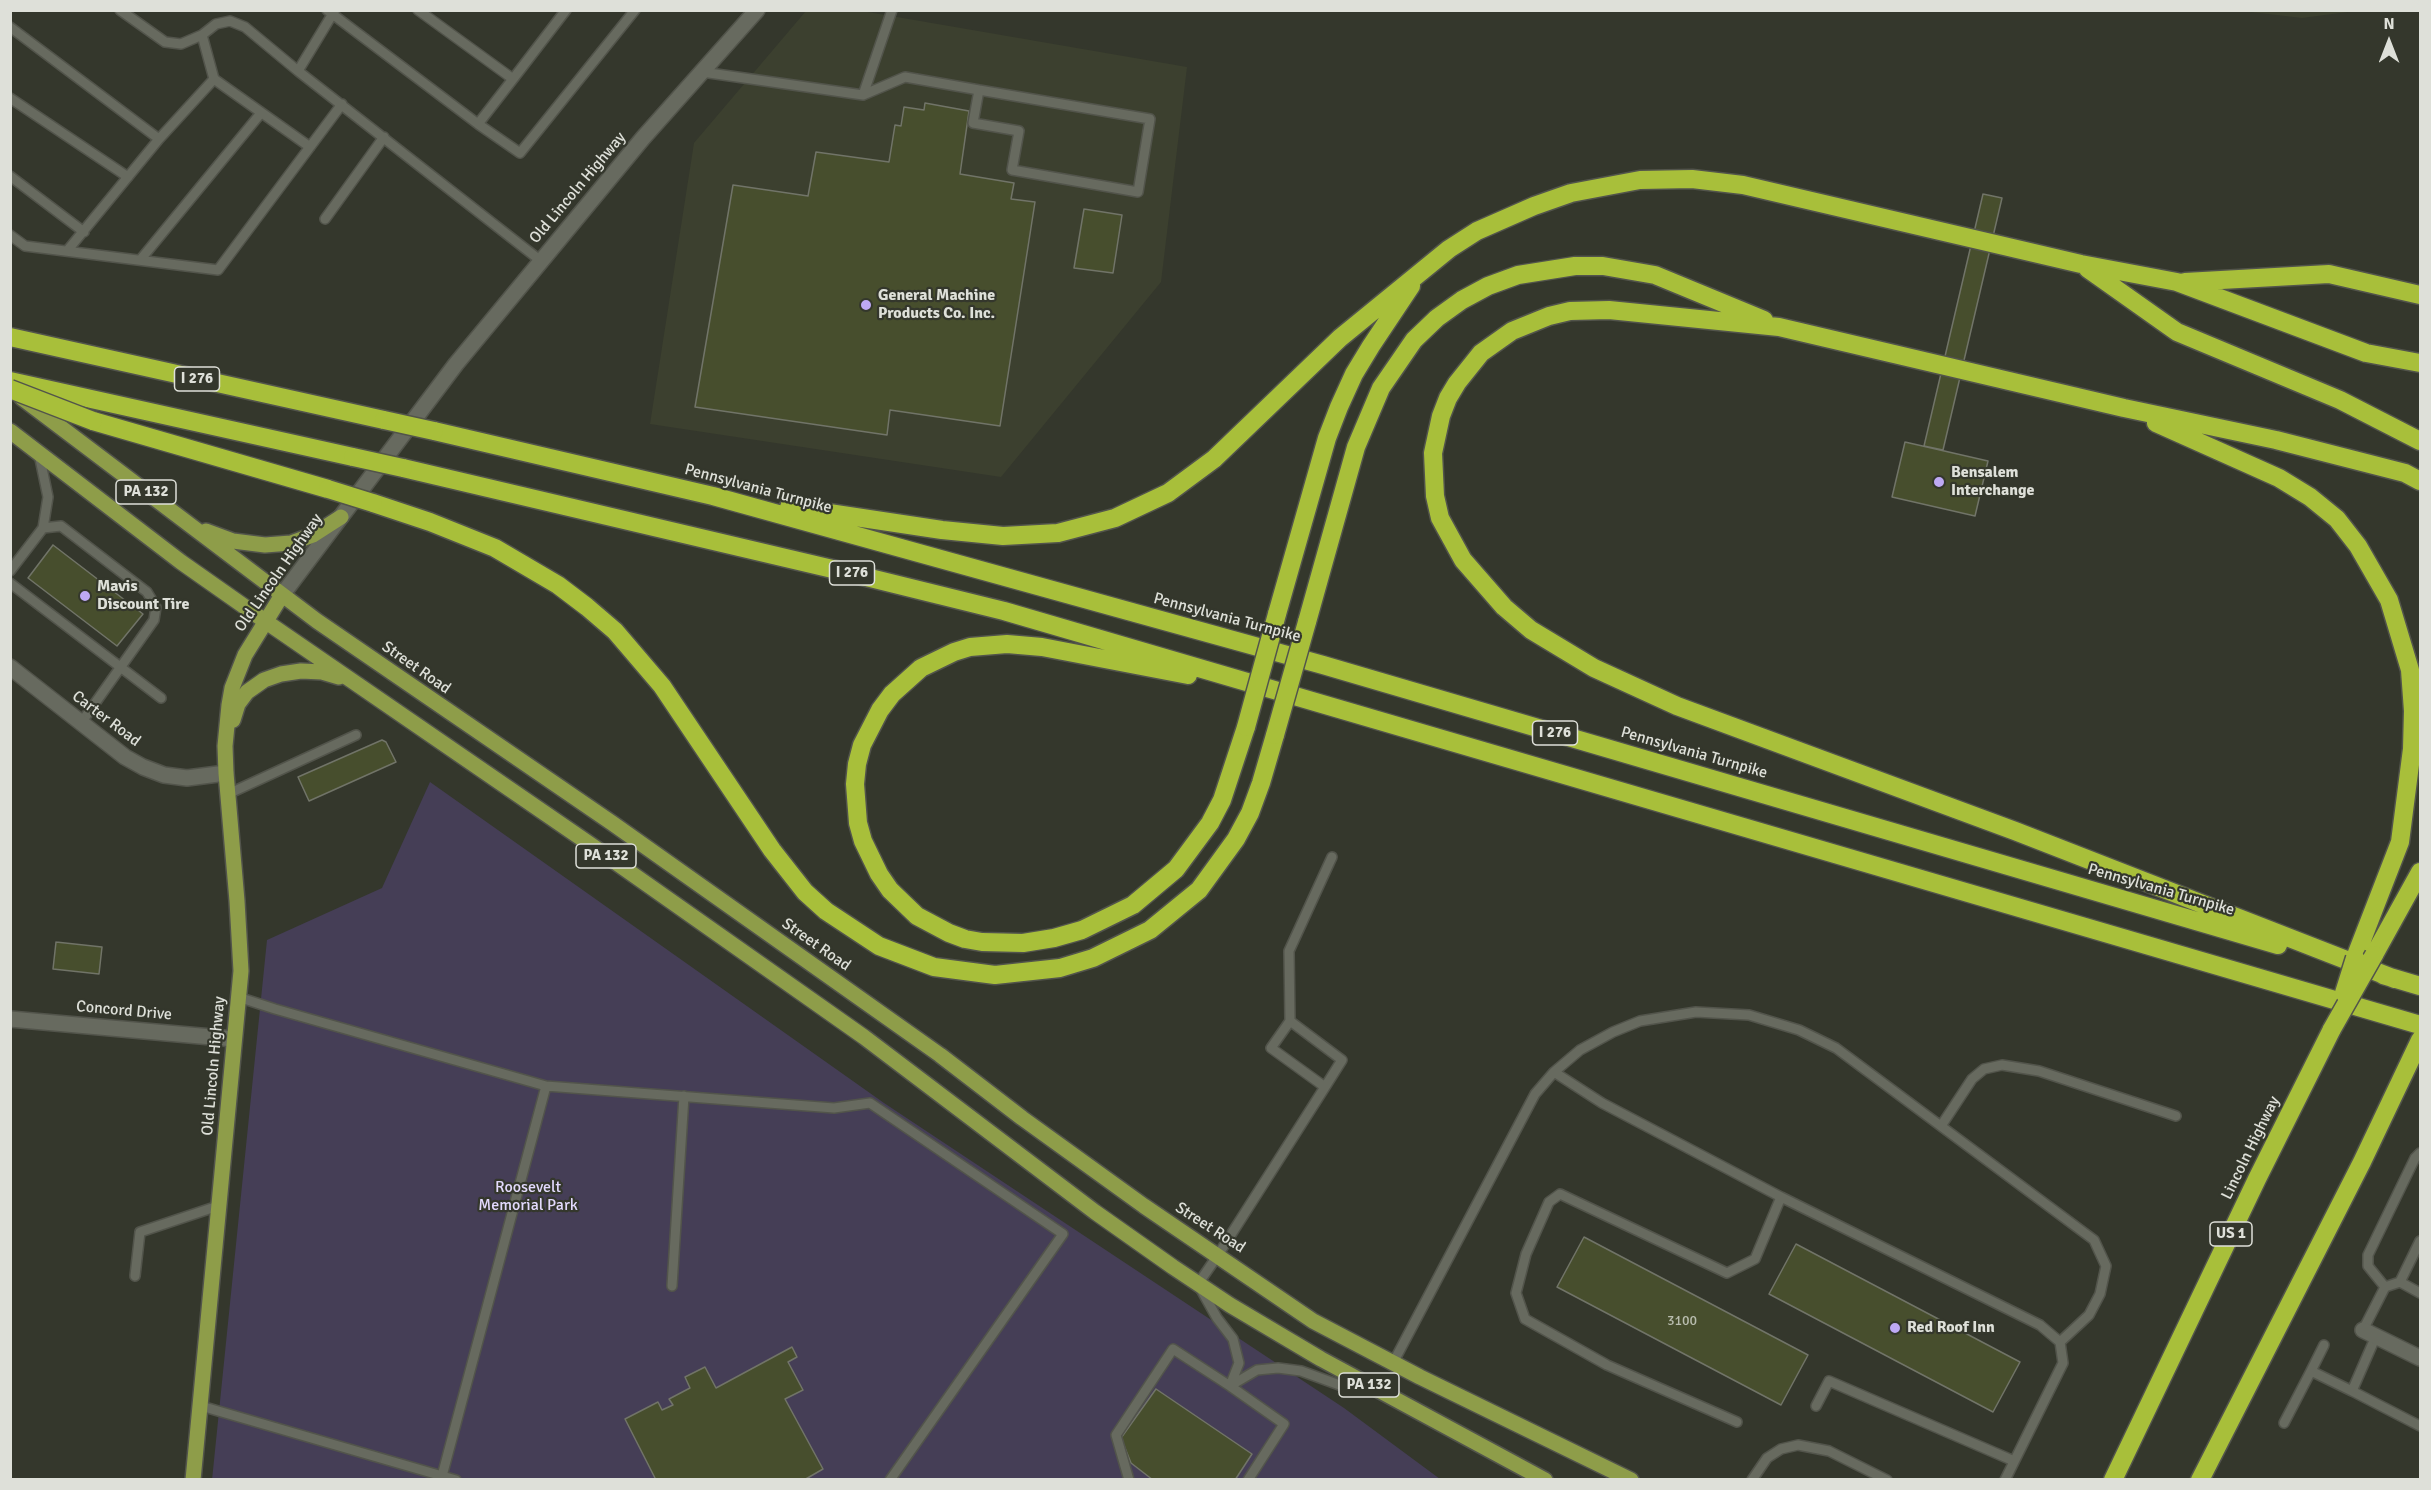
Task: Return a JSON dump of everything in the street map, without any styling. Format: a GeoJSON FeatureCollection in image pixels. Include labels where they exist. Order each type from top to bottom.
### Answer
{"type":"FeatureCollection","features":[{"type":"Feature","properties":{"kind":"highway"},"geometry":{"type":"LineString","coordinates":[[713,496],[942,530],[1003,536],[1058,533],[1115,518],[1168,493],[1214,459],[1340,338],[1424,268],[1477,231],[1534,206],[1604,186],[1667,178],[1743,185],[2081,264],[2177,282],[2366,353],[2421,363]]}},
{"type":"Feature","properties":{"kind":"highway"},"geometry":{"type":"LineString","coordinates":[[2081,264],[2177,332],[2340,400],[2421,441]]}},
{"type":"Feature","properties":{"kind":"highway"},"geometry":{"type":"LineString","coordinates":[[10,389],[93,421],[328,489],[430,522],[495,548],[558,585],[615,631],[663,686],[772,850],[806,892],[826,911],[879,946],[934,967],[996,975],[1060,968],[1093,958],[1150,930],[1199,890],[1236,839],[1250,813],[1261,783],[1356,447],[1381,388],[1414,340],[1437,318],[1462,300],[1488,286],[1518,275],[1575,266],[1603,266],[1655,275],[1779,327]]}},
{"type":"Feature","properties":{"kind":"highway"},"geometry":{"type":"LineString","coordinates":[[1296,695],[1026,645],[988,645],[954,652],[921,668],[906,680],[880,710],[870,728],[862,745],[855,784],[858,823],[863,841],[879,874],[903,904],[916,916],[949,933],[982,942],[1002,944],[1054,938],[1082,930],[1133,905],[1176,869],[1210,823],[1222,800],[1246,727],[1277,614],[1327,438],[1339,406],[1354,374],[1371,346],[1424,268]]}},
{"type":"Feature","properties":{"kind":"highway"},"geometry":{"type":"LineString","coordinates":[[2177,282],[2329,274],[2421,295]]}},
{"type":"Feature","properties":{"kind":"highway"},"geometry":{"type":"LineString","coordinates":[[2394,979],[2015,831],[1632,687],[1561,650],[1531,630],[1504,607],[1463,560],[1443,525],[1432,475],[1433,453],[1441,416],[1457,383],[1481,353],[1521,327],[1549,316],[1570,311],[1610,310],[1779,327],[2124,408],[2276,440],[2405,473],[2421,481]]}},
{"type":"Feature","properties":{"kind":"highway","name":"Pennsylvania Turnpike"},"geometry":{"type":"LineString","coordinates":[[10,337],[434,431],[713,496],[1323,665],[2421,986]]}},
{"type":"Feature","properties":{"kind":"highway","name":"I 276"},"geometry":{"type":"LineString","coordinates":[[10,381],[403,468],[858,574],[1004,611],[2421,1025]]}},
{"type":"Feature","properties":{"kind":"highway"},"geometry":{"type":"LineString","coordinates":[[2124,408],[2279,478],[2310,497],[2337,519],[2358,546],[2389,600],[2410,670],[2413,711],[2412,749],[2400,842],[2355,958],[2332,1029]]}},
{"type":"Feature","properties":{"kind":"highway","name":"Lincoln Highway"},"geometry":{"type":"LineString","coordinates":[[2113,1479],[2317,1058],[2421,872]]}},
{"type":"Feature","properties":{"kind":"highway"},"geometry":{"type":"LineString","coordinates":[[2200,1479],[2362,1162],[2421,1040]]}},
{"type":"Feature","properties":{"kind":"main road","name":"Old Lincoln Highway"},"geometry":{"type":"LineString","coordinates":[[193,1479],[241,971],[226,773],[226,740],[232,688],[245,655],[264,621],[456,364],[643,138],[757,10]]}},
{"type":"Feature","properties":{"kind":"main road","name":"Street Road"},"geometry":{"type":"LineString","coordinates":[[10,389],[282,595],[931,1048],[1088,1166],[1313,1321],[1631,1479]]}},
{"type":"Feature","properties":{"kind":"main road","name":"PA 132"},"geometry":{"type":"LineString","coordinates":[[10,431],[181,562],[864,1037],[1095,1212],[1198,1284],[1311,1353],[1545,1479]]}},
{"type":"Feature","properties":{"kind":"main road"},"geometry":{"type":"LineString","coordinates":[[178,516],[206,531],[233,541],[265,544],[291,543],[314,536],[341,517]]}},
{"type":"Feature","properties":{"kind":"main road","name":"Carter Road"},"geometry":{"type":"LineString","coordinates":[[10,667],[125,757],[142,767],[164,775],[187,778],[226,773]]}},
{"type":"Feature","properties":{"kind":"main road"},"geometry":{"type":"LineString","coordinates":[[226,740],[238,704],[247,692],[264,681],[281,674],[301,671],[322,672],[350,681]]}},
{"type":"Feature","properties":{"kind":"main road","name":"Concord Drive"},"geometry":{"type":"LineString","coordinates":[[10,1019],[234,1039]]}},
{"type":"Feature","properties":{"kind":"main road"},"geometry":{"type":"LineString","coordinates":[[2370,1333],[2421,1358]]}},
{"type":"Feature","properties":{"kind":"lane"},"geometry":{"type":"LineString","coordinates":[[120,10],[165,42],[181,44],[202,35],[216,24],[230,21],[245,27],[541,261]]}},
{"type":"Feature","properties":{"kind":"lane"},"geometry":{"type":"LineString","coordinates":[[418,10],[513,79]]}},
{"type":"Feature","properties":{"kind":"lane"},"geometry":{"type":"LineString","coordinates":[[478,124],[566,10]]}},
{"type":"Feature","properties":{"kind":"lane"},"geometry":{"type":"LineString","coordinates":[[298,71],[332,12],[478,124],[520,153],[635,10]]}},
{"type":"Feature","properties":{"kind":"lane"},"geometry":{"type":"LineString","coordinates":[[863,94],[892,10]]}},
{"type":"Feature","properties":{"kind":"lane"},"geometry":{"type":"LineString","coordinates":[[10,27],[159,139]]}},
{"type":"Feature","properties":{"kind":"lane"},"geometry":{"type":"LineString","coordinates":[[202,35],[214,79],[310,147]]}},
{"type":"Feature","properties":{"kind":"lane"},"geometry":{"type":"LineString","coordinates":[[702,72],[863,94],[905,77],[1150,119],[1138,192],[1012,170],[1019,131],[973,123],[980,90]]}},
{"type":"Feature","properties":{"kind":"lane"},"geometry":{"type":"LineString","coordinates":[[67,251],[159,139],[214,79]]}},
{"type":"Feature","properties":{"kind":"lane"},"geometry":{"type":"LineString","coordinates":[[10,98],[128,177]]}},
{"type":"Feature","properties":{"kind":"lane"},"geometry":{"type":"LineString","coordinates":[[10,235],[25,246],[218,270],[342,104]]}},
{"type":"Feature","properties":{"kind":"lane"},"geometry":{"type":"LineString","coordinates":[[141,260],[261,113]]}},
{"type":"Feature","properties":{"kind":"lane"},"geometry":{"type":"LineString","coordinates":[[325,219],[384,137]]}},
{"type":"Feature","properties":{"kind":"lane"},"geometry":{"type":"LineString","coordinates":[[10,176],[84,232]]}},
{"type":"Feature","properties":{"kind":"lane"},"geometry":{"type":"LineString","coordinates":[[10,571],[43,528],[48,497],[38,452]]}},
{"type":"Feature","properties":{"kind":"lane"},"geometry":{"type":"LineString","coordinates":[[43,528],[61,526],[147,592],[156,607],[154,620],[81,723]]}},
{"type":"Feature","properties":{"kind":"lane"},"geometry":{"type":"LineString","coordinates":[[10,583],[161,698]]}},
{"type":"Feature","properties":{"kind":"lane"},"geometry":{"type":"LineString","coordinates":[[228,794],[356,735]]}},
{"type":"Feature","properties":{"kind":"lane"},"geometry":{"type":"LineString","coordinates":[[1325,1087],[1271,1048],[1290,1021],[1289,951],[1332,857]]}},
{"type":"Feature","properties":{"kind":"lane"},"geometry":{"type":"LineString","coordinates":[[238,997],[546,1086],[834,1108],[870,1102],[1063,1234],[890,1479]]}},
{"type":"Feature","properties":{"kind":"lane"},"geometry":{"type":"LineString","coordinates":[[1394,1363],[1535,1094],[1554,1072],[1580,1050],[1613,1032],[1641,1021],[1696,1012],[1749,1015],[1799,1030],[1836,1048],[2094,1240],[2106,1266],[2100,1294],[2089,1315],[2061,1342]]}},
{"type":"Feature","properties":{"kind":"lane"},"geometry":{"type":"LineString","coordinates":[[1230,1386],[1239,1363],[1233,1339],[1217,1318],[1198,1284],[1342,1060],[1290,1021]]}},
{"type":"Feature","properties":{"kind":"lane"},"geometry":{"type":"LineString","coordinates":[[1941,1126],[1972,1079],[1984,1069],[2002,1065],[2039,1071],[2176,1116]]}},
{"type":"Feature","properties":{"kind":"lane"},"geometry":{"type":"LineString","coordinates":[[1554,1072],[1602,1103],[1781,1197],[2040,1326],[2061,1342],[2063,1363],[2005,1479]]}},
{"type":"Feature","properties":{"kind":"lane"},"geometry":{"type":"LineString","coordinates":[[442,1476],[546,1086]]}},
{"type":"Feature","properties":{"kind":"lane"},"geometry":{"type":"LineString","coordinates":[[672,1286],[684,1096]]}},
{"type":"Feature","properties":{"kind":"lane"},"geometry":{"type":"LineString","coordinates":[[2385,1287],[2368,1266],[2368,1255],[2415,1158],[2421,1153]]}},
{"type":"Feature","properties":{"kind":"lane"},"geometry":{"type":"LineString","coordinates":[[1737,1422],[1607,1365],[1525,1319],[1516,1293],[1526,1254],[1549,1202],[1560,1194],[1727,1273],[1755,1259],[1781,1197]]}},
{"type":"Feature","properties":{"kind":"lane"},"geometry":{"type":"LineString","coordinates":[[135,1276],[140,1232],[218,1206]]}},
{"type":"Feature","properties":{"kind":"lane"},"geometry":{"type":"LineString","coordinates":[[2385,1287],[2400,1282],[2421,1241]]}},
{"type":"Feature","properties":{"kind":"lane"},"geometry":{"type":"LineString","coordinates":[[2400,1282],[2421,1293]]}},
{"type":"Feature","properties":{"kind":"lane"},"geometry":{"type":"LineString","coordinates":[[2352,1391],[2385,1287]]}},
{"type":"Feature","properties":{"kind":"lane"},"geometry":{"type":"LineString","coordinates":[[2284,1423],[2324,1345]]}},
{"type":"Feature","properties":{"kind":"lane"},"geometry":{"type":"LineString","coordinates":[[1129,1479],[1116,1435],[1173,1349],[1284,1424],[1248,1479]]}},
{"type":"Feature","properties":{"kind":"lane"},"geometry":{"type":"LineString","coordinates":[[1230,1386],[1257,1370],[1278,1368],[1300,1371],[1345,1387],[1375,1388]]}},
{"type":"Feature","properties":{"kind":"lane"},"geometry":{"type":"LineString","coordinates":[[2311,1371],[2421,1426]]}},
{"type":"Feature","properties":{"kind":"lane"},"geometry":{"type":"LineString","coordinates":[[1816,1406],[1829,1382],[2014,1461]]}},
{"type":"Feature","properties":{"kind":"lane"},"geometry":{"type":"LineString","coordinates":[[201,1406],[456,1479]]}},
{"type":"Feature","properties":{"kind":"lane"},"geometry":{"type":"LineString","coordinates":[[1752,1479],[1767,1458],[1781,1449],[1798,1445],[1829,1451],[1887,1479]]}},
{"type":"Feature","properties":{"kind":"shaded area"},"geometry":{"type":"Polygon","coordinates":[[[2355,10],[2302,18],[2243,11],[2355,10]]]}},
{"type":"Feature","properties":{"kind":"shaded area"},"geometry":{"type":"Polygon","coordinates":[[[806,11],[862,11],[1187,67],[1161,282],[1001,477],[650,424],[694,143],[806,11]]]}},
{"type":"Feature","properties":{"kind":"green space","name":"Roosevelt Memorial Park"},"geometry":{"type":"Polygon","coordinates":[[[430,782],[884,1103],[1344,1408],[1440,1479],[212,1480],[267,940],[382,888],[430,782]]]}},
{"type":"Feature","properties":{"kind":"building","name":"General Machine Products Co. Inc."},"geometry":{"type":"Polygon","coordinates":[[[925,103],[969,111],[960,174],[1014,183],[1011,199],[1035,202],[1000,426],[890,410],[887,435],[695,407],[733,185],[808,196],[816,152],[889,162],[895,125],[901,126],[904,107],[924,110],[925,103]]]}},
{"type":"Feature","properties":{"kind":"building"},"geometry":{"type":"Polygon","coordinates":[[[1983,194],[2002,198],[1943,450],[1924,446],[1983,194]]]}},
{"type":"Feature","properties":{"kind":"building"},"geometry":{"type":"Polygon","coordinates":[[[1084,209],[1122,215],[1113,273],[1074,268],[1084,209]]]}},
{"type":"Feature","properties":{"kind":"building","name":"Bensalem Interchange"},"geometry":{"type":"Polygon","coordinates":[[[1905,442],[1988,461],[1975,516],[1892,497],[1905,442]]]}},
{"type":"Feature","properties":{"kind":"building","name":"Mavis Discount Tire"},"geometry":{"type":"Polygon","coordinates":[[[53,545],[143,614],[117,646],[28,578],[53,545]]]}},
{"type":"Feature","properties":{"kind":"building"},"geometry":{"type":"Polygon","coordinates":[[[382,740],[386,742],[396,762],[309,801],[298,777],[382,740]]]}},
{"type":"Feature","properties":{"kind":"building"},"geometry":{"type":"Polygon","coordinates":[[[56,942],[102,947],[99,974],[53,969],[56,942]]]}},
{"type":"Feature","properties":{"kind":"building"},"geometry":{"type":"Polygon","coordinates":[[[1584,1237],[1808,1355],[1781,1405],[1557,1287],[1584,1237]]]}},
{"type":"Feature","properties":{"kind":"building","name":"Red Roof Inn"},"geometry":{"type":"Polygon","coordinates":[[[1796,1244],[2020,1362],[1993,1412],[1769,1294],[1796,1244]]]}},
{"type":"Feature","properties":{"kind":"building"},"geometry":{"type":"Polygon","coordinates":[[[792,1347],[797,1357],[788,1362],[803,1390],[785,1399],[823,1469],[804,1480],[656,1480],[625,1419],[658,1402],[662,1410],[673,1405],[669,1399],[690,1388],[685,1377],[705,1367],[716,1388],[792,1347]]]}},
{"type":"Feature","properties":{"kind":"building"},"geometry":{"type":"Polygon","coordinates":[[[1156,1389],[1252,1454],[1235,1480],[1153,1480],[1131,1463],[1121,1438],[1156,1389]]]}},
{"type":"Feature","properties":{"kind":"place","name":"General Machine Products Co. Inc."},"geometry":{"type":"Point","coordinates":[866,305]}},
{"type":"Feature","properties":{"kind":"place","name":"Bensalem Interchange"},"geometry":{"type":"Point","coordinates":[1939,482]}},
{"type":"Feature","properties":{"kind":"place","name":"Mavis Discount Tire"},"geometry":{"type":"Point","coordinates":[85,596]}},
{"type":"Feature","properties":{"kind":"place","name":"Red Roof Inn"},"geometry":{"type":"Point","coordinates":[1895,1328]}}]}
